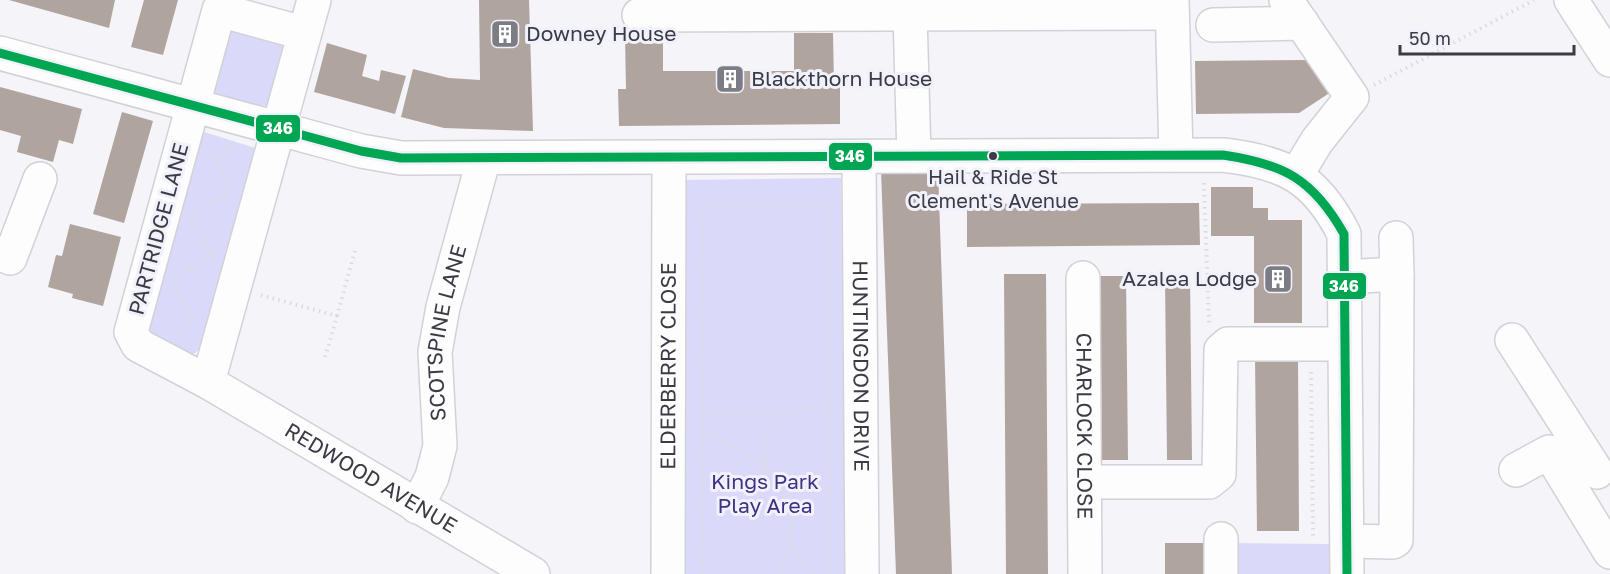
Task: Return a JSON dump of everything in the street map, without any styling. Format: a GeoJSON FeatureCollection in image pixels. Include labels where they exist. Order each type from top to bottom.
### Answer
{"type":"FeatureCollection","features":[{"type":"Feature","properties":{"kind":"street"},"geometry":{"type":"LineString","coordinates":[[208,382],[234,288],[273,127],[314,0]]}},
{"type":"Feature","properties":{"kind":"street"},"geometry":{"type":"LineString","coordinates":[[1571,0],[1610,60]]}},
{"type":"Feature","properties":{"kind":"street"},"geometry":{"type":"LineString","coordinates":[[192,104],[215,5],[303,33]]}},
{"type":"Feature","properties":{"kind":"street"},"geometry":{"type":"LineString","coordinates":[[639,15],[910,15],[1172,7],[1189,155]]}},
{"type":"Feature","properties":{"kind":"street"},"geometry":{"type":"LineString","coordinates":[[1213,26],[1294,12],[1352,97],[1317,141],[1297,174]]}},
{"type":"Feature","properties":{"kind":"street"},"geometry":{"type":"LineString","coordinates":[[910,15],[914,156]]}},
{"type":"Feature","properties":{"kind":"street"},"geometry":{"type":"LineString","coordinates":[[0,53],[361,152],[401,158],[1189,155],[1252,158],[1297,174],[1333,211],[1344,234],[1347,574]]}},
{"type":"Feature","properties":{"kind":"street","name":"PARTRIDGE LANE"},"geometry":{"type":"LineString","coordinates":[[192,104],[131,332],[138,345],[208,382]]}},
{"type":"Feature","properties":{"kind":"street","name":"SCOTSPINE LANE"},"geometry":{"type":"LineString","coordinates":[[417,507],[432,477],[440,446],[435,352],[443,307],[484,158]]}},
{"type":"Feature","properties":{"kind":"street","name":"ELDERBERRY CLOSE"},"geometry":{"type":"LineString","coordinates":[[668,574],[669,158]]}},
{"type":"Feature","properties":{"kind":"street","name":"HUNTINGDON DRIVE"},"geometry":{"type":"LineString","coordinates":[[859,158],[862,574]]}},
{"type":"Feature","properties":{"kind":"street"},"geometry":{"type":"LineString","coordinates":[[0,253],[10,258],[40,179]]}},
{"type":"Feature","properties":{"kind":"street"},"geometry":{"type":"LineString","coordinates":[[1347,541],[1393,542],[1397,536],[1396,238]]}},
{"type":"Feature","properties":{"kind":"street"},"geometry":{"type":"LineString","coordinates":[[1344,276],[1397,274]]}},
{"type":"Feature","properties":{"kind":"street","name":"CHARLOCK CLOSE"},"geometry":{"type":"LineString","coordinates":[[1083,278],[1085,574]]}},
{"type":"Feature","properties":{"kind":"street"},"geometry":{"type":"LineString","coordinates":[[1512,340],[1606,477]]}},
{"type":"Feature","properties":{"kind":"street"},"geometry":{"type":"LineString","coordinates":[[1085,482],[1209,482],[1219,474],[1221,350],[1228,344],[1344,344]]}},
{"type":"Feature","properties":{"kind":"street","name":"REDWOOD AVENUE"},"geometry":{"type":"LineString","coordinates":[[208,382],[533,574]]}},
{"type":"Feature","properties":{"kind":"street"},"geometry":{"type":"LineString","coordinates":[[1516,470],[1549,453],[1610,552]]}},
{"type":"Feature","properties":{"kind":"street"},"geometry":{"type":"LineString","coordinates":[[1221,539],[1221,574]]}},
{"type":"Feature","properties":{"kind":"path"},"geometry":{"type":"LineString","coordinates":[[1352,97],[1534,0]]}},
{"type":"Feature","properties":{"kind":"path"},"geometry":{"type":"LineString","coordinates":[[147,350],[194,322],[172,280],[212,256],[190,215],[231,192],[213,158],[273,127]]}},
{"type":"Feature","properties":{"kind":"path"},"geometry":{"type":"LineString","coordinates":[[1189,155],[1208,322],[1221,350]]}},
{"type":"Feature","properties":{"kind":"path"},"geometry":{"type":"LineString","coordinates":[[702,574],[702,205],[828,205],[829,574]]}},
{"type":"Feature","properties":{"kind":"path"},"geometry":{"type":"LineString","coordinates":[[326,357],[356,247]]}},
{"type":"Feature","properties":{"kind":"path"},"geometry":{"type":"LineString","coordinates":[[234,288],[337,316]]}},
{"type":"Feature","properties":{"kind":"path"},"geometry":{"type":"LineString","coordinates":[[1311,344],[1313,537]]}},
{"type":"Feature","properties":{"kind":"path"},"geometry":{"type":"LineString","coordinates":[[668,413],[861,410]]}},
{"type":"Feature","properties":{"kind":"path"},"geometry":{"type":"LineString","coordinates":[[765,469],[767,439],[780,411]]}},
{"type":"Feature","properties":{"kind":"path"},"geometry":{"type":"LineString","coordinates":[[702,429],[727,442],[765,469],[787,496],[792,509],[790,542],[781,567],[774,574]]}},
{"type":"Feature","properties":{"kind":"path"},"geometry":{"type":"LineString","coordinates":[[790,542],[797,556],[813,574]]}},
{"type":"Feature","properties":{"kind":"green space"},"geometry":{"type":"Polygon","coordinates":[[[231,29],[258,33],[283,46],[278,76],[267,106],[239,104],[212,92],[218,59],[231,29]]]}},
{"type":"Feature","properties":{"kind":"green space"},"geometry":{"type":"Polygon","coordinates":[[[198,130],[258,149],[201,348],[190,357],[144,330],[198,130]]]}},
{"type":"Feature","properties":{"kind":"green space","name":"Kings Park Play Area"},"geometry":{"type":"Polygon","coordinates":[[[841,178],[845,574],[686,574],[683,180],[841,178]]]}},
{"type":"Feature","properties":{"kind":"green space"},"geometry":{"type":"Polygon","coordinates":[[[1230,543],[1329,544],[1329,574],[1230,574],[1230,543]]]}},
{"type":"Feature","properties":{"kind":"building"},"geometry":{"type":"Polygon","coordinates":[[[9,0],[115,0],[109,28],[9,0]]]}},
{"type":"Feature","properties":{"kind":"building"},"geometry":{"type":"Polygon","coordinates":[[[144,0],[178,0],[163,55],[131,47],[144,0]]]}},
{"type":"Feature","properties":{"kind":"building","name":"Downey House"},"geometry":{"type":"Polygon","coordinates":[[[479,0],[529,0],[533,131],[444,128],[401,117],[413,69],[449,78],[480,80],[479,0]]]}},
{"type":"Feature","properties":{"kind":"building","name":"Blackthorn House"},"geometry":{"type":"Polygon","coordinates":[[[794,33],[833,33],[834,86],[840,86],[840,124],[619,126],[618,89],[626,89],[625,36],[663,35],[663,71],[794,71],[794,33]]]}},
{"type":"Feature","properties":{"kind":"building"},"geometry":{"type":"Polygon","coordinates":[[[327,43],[367,55],[362,76],[379,81],[381,70],[406,76],[395,114],[314,92],[327,43]]]}},
{"type":"Feature","properties":{"kind":"building"},"geometry":{"type":"Polygon","coordinates":[[[1311,60],[1331,92],[1299,113],[1196,114],[1195,61],[1311,60]]]}},
{"type":"Feature","properties":{"kind":"building"},"geometry":{"type":"Polygon","coordinates":[[[0,87],[82,109],[73,144],[59,140],[53,162],[17,152],[21,136],[0,130],[0,87]]]}},
{"type":"Feature","properties":{"kind":"building"},"geometry":{"type":"Polygon","coordinates":[[[122,112],[153,121],[124,223],[93,214],[122,112]]]}},
{"type":"Feature","properties":{"kind":"building"},"geometry":{"type":"Polygon","coordinates":[[[938,169],[952,574],[896,574],[881,171],[938,169]]]}},
{"type":"Feature","properties":{"kind":"building","name":"Azalea Lodge"},"geometry":{"type":"Polygon","coordinates":[[[1211,187],[1253,187],[1253,208],[1268,208],[1268,220],[1302,220],[1302,323],[1254,323],[1254,236],[1211,236],[1211,187]]]}},
{"type":"Feature","properties":{"kind":"building"},"geometry":{"type":"Polygon","coordinates":[[[1199,203],[1200,245],[967,247],[967,204],[1199,203]]]}},
{"type":"Feature","properties":{"kind":"building"},"geometry":{"type":"Polygon","coordinates":[[[70,224],[121,237],[103,306],[72,298],[73,294],[48,287],[56,255],[62,256],[70,224]]]}},
{"type":"Feature","properties":{"kind":"building"},"geometry":{"type":"Polygon","coordinates":[[[1004,274],[1046,274],[1048,574],[1006,574],[1004,274]]]}},
{"type":"Feature","properties":{"kind":"building"},"geometry":{"type":"Polygon","coordinates":[[[1100,276],[1126,276],[1128,460],[1102,460],[1100,276]]]}},
{"type":"Feature","properties":{"kind":"building"},"geometry":{"type":"Polygon","coordinates":[[[1190,276],[1192,460],[1167,460],[1165,277],[1190,276]]]}},
{"type":"Feature","properties":{"kind":"building"},"geometry":{"type":"Polygon","coordinates":[[[1255,358],[1298,358],[1299,531],[1257,531],[1255,358]]]}},
{"type":"Feature","properties":{"kind":"building"},"geometry":{"type":"Polygon","coordinates":[[[1165,543],[1211,543],[1211,574],[1165,574],[1165,543]]]}},
{"type":"Feature","properties":{"kind":"transit line","name":"346"},"geometry":{"type":"LineString","coordinates":[[0,53],[361,151],[401,158],[1223,155],[1280,169],[1295,177],[1321,200],[1344,234],[1347,574]]}},
{"type":"Feature","properties":{"kind":"place","name":"Downey House"},"geometry":{"type":"Point","coordinates":[505,34]}},
{"type":"Feature","properties":{"kind":"place","name":"Blackthorn House"},"geometry":{"type":"Point","coordinates":[730,79]}},
{"type":"Feature","properties":{"kind":"place","name":"Hail & Ride St Clement's Avenue"},"geometry":{"type":"Point","coordinates":[993,156]}},
{"type":"Feature","properties":{"kind":"place","name":"Azalea Lodge"},"geometry":{"type":"Point","coordinates":[1278,279]}}]}
